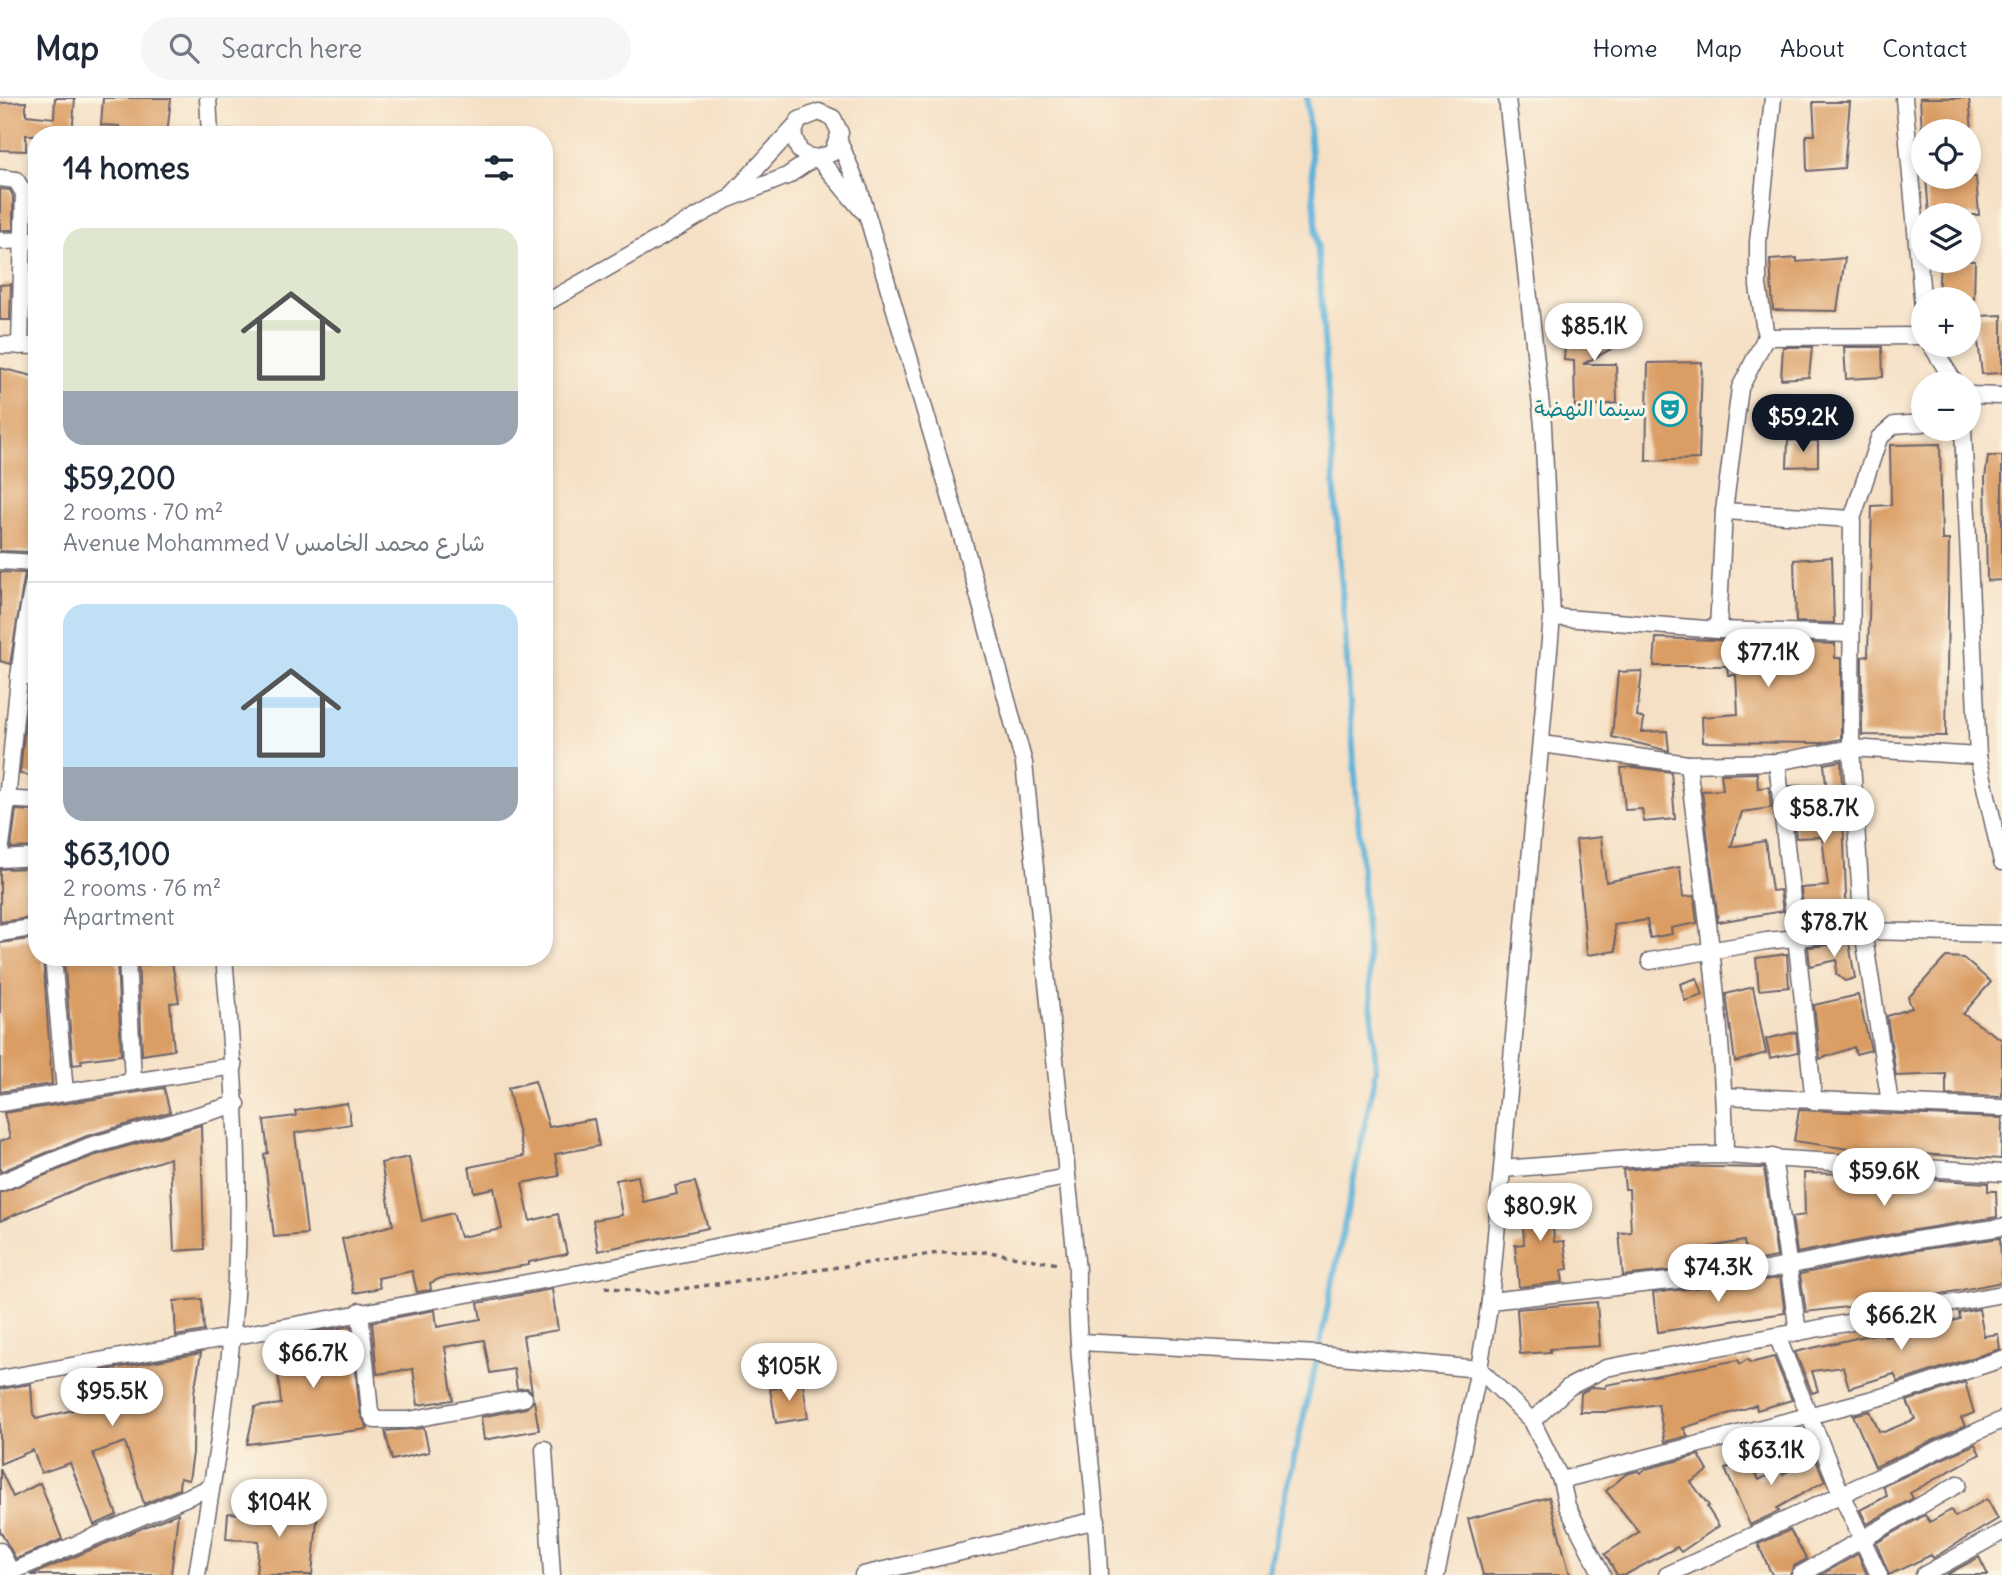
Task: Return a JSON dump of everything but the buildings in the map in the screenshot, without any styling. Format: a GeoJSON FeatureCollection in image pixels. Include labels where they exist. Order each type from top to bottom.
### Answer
{"type":"FeatureCollection","features":[{"type":"Feature","properties":{"kind":"street"},"geometry":{"type":"LineString","coordinates":[[208,98],[210,126]]}},
{"type":"Feature","properties":{"kind":"street"},"geometry":{"type":"LineString","coordinates":[[800,98],[800,121],[794,143],[806,156],[816,158],[867,217]]}},
{"type":"Feature","properties":{"kind":"street"},"geometry":{"type":"LineString","coordinates":[[816,98],[838,125],[839,141],[867,217],[968,557],[1024,763],[1077,1269],[1079,1342],[1097,1520],[1099,1575]]}},
{"type":"Feature","properties":{"kind":"street"},"geometry":{"type":"LineString","coordinates":[[1436,1575],[1479,1369],[1490,1301],[1552,617],[1543,425],[1507,98]]}},
{"type":"Feature","properties":{"kind":"street"},"geometry":{"type":"LineString","coordinates":[[1718,630],[1724,511],[1740,388],[1766,337],[1758,286],[1758,242],[1773,98]]}},
{"type":"Feature","properties":{"kind":"street"},"geometry":{"type":"LineString","coordinates":[[1904,98],[1921,287]]}},
{"type":"Feature","properties":{"kind":"street"},"geometry":{"type":"LineString","coordinates":[[726,200],[764,164],[800,121],[811,112],[827,114]]}},
{"type":"Feature","properties":{"kind":"street"},"geometry":{"type":"LineString","coordinates":[[553,299],[726,200],[787,176],[816,158],[832,153],[839,141]]}},
{"type":"Feature","properties":{"kind":"street"},"geometry":{"type":"LineString","coordinates":[[0,178],[16,180],[24,193],[28,231]]}},
{"type":"Feature","properties":{"kind":"street"},"geometry":{"type":"LineString","coordinates":[[0,241],[28,240]]}},
{"type":"Feature","properties":{"kind":"street"},"geometry":{"type":"LineString","coordinates":[[20,346],[28,252]]}},
{"type":"Feature","properties":{"kind":"street"},"geometry":{"type":"LineString","coordinates":[[1766,337],[1911,336]]}},
{"type":"Feature","properties":{"kind":"street"},"geometry":{"type":"LineString","coordinates":[[0,345],[28,346]]}},
{"type":"Feature","properties":{"kind":"street"},"geometry":{"type":"LineString","coordinates":[[1981,395],[2002,396]]}},
{"type":"Feature","properties":{"kind":"street"},"geometry":{"type":"LineString","coordinates":[[1890,1103],[1863,931],[1851,748],[1852,519],[1879,438],[1894,425],[1911,424]]}},
{"type":"Feature","properties":{"kind":"street"},"geometry":{"type":"LineString","coordinates":[[1964,441],[1978,756],[2002,862]]}},
{"type":"Feature","properties":{"kind":"street"},"geometry":{"type":"LineString","coordinates":[[1724,511],[1852,519]]}},
{"type":"Feature","properties":{"kind":"street"},"geometry":{"type":"LineString","coordinates":[[0,561],[28,564]]}},
{"type":"Feature","properties":{"kind":"street"},"geometry":{"type":"LineString","coordinates":[[0,852],[7,734],[19,676],[28,606]]}},
{"type":"Feature","properties":{"kind":"street"},"geometry":{"type":"LineString","coordinates":[[1552,617],[1718,630],[1850,634]]}},
{"type":"Feature","properties":{"kind":"street"},"geometry":{"type":"LineString","coordinates":[[19,676],[28,676]]}},
{"type":"Feature","properties":{"kind":"street"},"geometry":{"type":"LineString","coordinates":[[1542,744],[1688,764],[1777,762],[1851,748],[1978,756]]}},
{"type":"Feature","properties":{"kind":"street"},"geometry":{"type":"LineString","coordinates":[[1777,762],[1814,1101]]}},
{"type":"Feature","properties":{"kind":"street"},"geometry":{"type":"LineString","coordinates":[[1688,764],[1711,951],[1724,1096],[1725,1155]]}},
{"type":"Feature","properties":{"kind":"street"},"geometry":{"type":"LineString","coordinates":[[4,799],[28,800]]}},
{"type":"Feature","properties":{"kind":"street"},"geometry":{"type":"LineString","coordinates":[[0,859],[28,857]]}},
{"type":"Feature","properties":{"kind":"street"},"geometry":{"type":"LineString","coordinates":[[0,933],[28,928]]}},
{"type":"Feature","properties":{"kind":"street"},"geometry":{"type":"LineString","coordinates":[[1650,961],[1767,941],[1797,940],[1863,931],[2002,934]]}},
{"type":"Feature","properties":{"kind":"street"},"geometry":{"type":"LineString","coordinates":[[54,966],[65,1092]]}},
{"type":"Feature","properties":{"kind":"street"},"geometry":{"type":"LineString","coordinates":[[127,966],[133,1082]]}},
{"type":"Feature","properties":{"kind":"street"},"geometry":{"type":"LineString","coordinates":[[197,1575],[232,1334],[238,1189],[237,1104],[225,966]]}},
{"type":"Feature","properties":{"kind":"street"},"geometry":{"type":"LineString","coordinates":[[0,1103],[234,1066]]}},
{"type":"Feature","properties":{"kind":"street"},"geometry":{"type":"LineString","coordinates":[[1724,1096],[2002,1108]]}},
{"type":"Feature","properties":{"kind":"street"},"geometry":{"type":"LineString","coordinates":[[0,1183],[90,1146],[237,1104]]}},
{"type":"Feature","properties":{"kind":"street"},"geometry":{"type":"LineString","coordinates":[[1503,1169],[1666,1156],[1725,1155],[2002,1173]]}},
{"type":"Feature","properties":{"kind":"street"},"geometry":{"type":"LineString","coordinates":[[1773,1157],[1798,1332]]}},
{"type":"Feature","properties":{"kind":"street"},"geometry":{"type":"LineString","coordinates":[[0,1379],[232,1334],[625,1265],[1066,1177]]}},
{"type":"Feature","properties":{"kind":"street"},"geometry":{"type":"LineString","coordinates":[[1490,1301],[1788,1266],[1910,1241],[2002,1227]]}},
{"type":"Feature","properties":{"kind":"street"},"geometry":{"type":"LineString","coordinates":[[1532,1421],[1569,1387],[1606,1368],[2002,1294]]}},
{"type":"Feature","properties":{"kind":"street"},"geometry":{"type":"LineString","coordinates":[[360,1311],[370,1412],[375,1420],[409,1420],[524,1398]]}},
{"type":"Feature","properties":{"kind":"street"},"geometry":{"type":"LineString","coordinates":[[1777,1336],[1842,1496],[1879,1575]]}},
{"type":"Feature","properties":{"kind":"street"},"geometry":{"type":"LineString","coordinates":[[1079,1342],[1318,1354],[1479,1369],[1532,1421],[1561,1479],[1567,1506],[1602,1575]]}},
{"type":"Feature","properties":{"kind":"street"},"geometry":{"type":"LineString","coordinates":[[1561,1479],[1908,1390],[2002,1359]]}},
{"type":"Feature","properties":{"kind":"street"},"geometry":{"type":"LineString","coordinates":[[1667,1575],[2002,1420]]}},
{"type":"Feature","properties":{"kind":"street"},"geometry":{"type":"LineString","coordinates":[[544,1449],[552,1575]]}},
{"type":"Feature","properties":{"kind":"street"},"geometry":{"type":"LineString","coordinates":[[1800,1575],[1958,1485]]}},
{"type":"Feature","properties":{"kind":"street"},"geometry":{"type":"LineString","coordinates":[[0,1551],[7,1574],[211,1487]]}},
{"type":"Feature","properties":{"kind":"street"},"geometry":{"type":"LineString","coordinates":[[863,1575],[1097,1520]]}},
{"type":"Feature","properties":{"kind":"street"},"geometry":{"type":"LineString","coordinates":[[1924,1575],[2002,1532]]}},
{"type":"Feature","properties":{"kind":"path"},"geometry":{"type":"LineString","coordinates":[[597,1285],[652,1293],[939,1253],[989,1252],[1077,1269]]}},
{"type":"Feature","properties":{"kind":"waterway"},"geometry":{"type":"LineString","coordinates":[[1267,1575],[1318,1354],[1376,1070],[1307,98]]}},
{"type":"Feature","properties":{"kind":"place","name":"سينما النهضة"},"geometry":{"type":"Point","coordinates":[1670,409]}}]}
